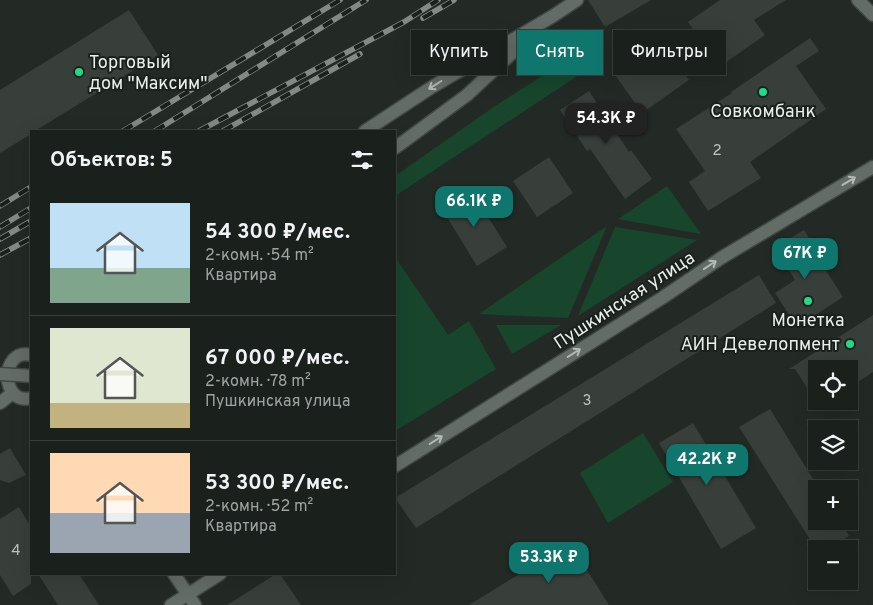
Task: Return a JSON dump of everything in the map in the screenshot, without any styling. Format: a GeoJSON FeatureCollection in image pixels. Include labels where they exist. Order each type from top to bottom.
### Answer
{"type":"FeatureCollection","features":[{"type":"Feature","properties":{"kind":"street"},"geometry":{"type":"LineString","coordinates":[[367,130],[432,87],[577,0]]}},
{"type":"Feature","properties":{"kind":"street"},"geometry":{"type":"LineString","coordinates":[[858,0],[873,15]]}},
{"type":"Feature","properties":{"kind":"street"},"geometry":{"type":"LineString","coordinates":[[396,147],[467,95],[553,16]]}},
{"type":"Feature","properties":{"kind":"street","name":"Пушкинская улица"},"geometry":{"type":"LineString","coordinates":[[396,465],[721,258],[873,167]]}},
{"type":"Feature","properties":{"kind":"street"},"geometry":{"type":"LineString","coordinates":[[30,355],[20,354],[14,356],[5,365],[2,378],[3,384],[10,395],[22,399],[30,398]]}},
{"type":"Feature","properties":{"kind":"street"},"geometry":{"type":"LineString","coordinates":[[0,374],[30,376]]}},
{"type":"Feature","properties":{"kind":"street"},"geometry":{"type":"LineString","coordinates":[[0,403],[10,395]]}},
{"type":"Feature","properties":{"kind":"street"},"geometry":{"type":"LineString","coordinates":[[175,575],[194,605]]}},
{"type":"Feature","properties":{"kind":"street"},"geometry":{"type":"LineString","coordinates":[[171,605],[218,575]]}},
{"type":"Feature","properties":{"kind":"green space"},"geometry":{"type":"Polygon","coordinates":[[[544,75],[579,75],[396,195],[396,175],[495,106],[544,75]]]}},
{"type":"Feature","properties":{"kind":"green space"},"geometry":{"type":"Polygon","coordinates":[[[667,186],[701,234],[618,219],[667,186]]]}},
{"type":"Feature","properties":{"kind":"green space"},"geometry":{"type":"Polygon","coordinates":[[[607,226],[568,318],[479,314],[607,226]]]}},
{"type":"Feature","properties":{"kind":"green space"},"geometry":{"type":"Polygon","coordinates":[[[615,227],[697,240],[578,316],[615,227]]]}},
{"type":"Feature","properties":{"kind":"green space"},"geometry":{"type":"Polygon","coordinates":[[[396,258],[448,335],[469,321],[496,369],[396,430],[396,258]]]}},
{"type":"Feature","properties":{"kind":"green space"},"geometry":{"type":"Polygon","coordinates":[[[496,325],[561,325],[512,354],[496,325]]]}},
{"type":"Feature","properties":{"kind":"green space"},"geometry":{"type":"Polygon","coordinates":[[[643,433],[673,482],[608,523],[580,473],[643,433]]]}},
{"type":"Feature","properties":{"kind":"building"},"geometry":{"type":"Polygon","coordinates":[[[588,0],[651,0],[605,27],[588,0]]]}},
{"type":"Feature","properties":{"kind":"building"},"geometry":{"type":"Polygon","coordinates":[[[720,0],[786,0],[754,20],[765,35],[726,62],[726,30],[694,30],[688,22],[720,0]]]}},
{"type":"Feature","properties":{"kind":"building","name":"Торговый дом \"Максим\""},"geometry":{"type":"Polygon","coordinates":[[[129,10],[158,55],[37,130],[30,130],[30,135],[0,153],[0,90],[129,10]]]}},
{"type":"Feature","properties":{"kind":"building"},"geometry":{"type":"Polygon","coordinates":[[[810,38],[819,51],[796,66],[826,109],[750,162],[761,178],[708,211],[689,182],[705,171],[676,129],[732,93],[810,38]]]}},
{"type":"Feature","properties":{"kind":"building"},"geometry":{"type":"Polygon","coordinates":[[[615,75],[685,75],[689,80],[642,113],[615,75]]]}},
{"type":"Feature","properties":{"kind":"building"},"geometry":{"type":"Polygon","coordinates":[[[589,91],[629,152],[631,150],[652,179],[625,199],[590,149],[587,151],[560,110],[589,91]]]}},
{"type":"Feature","properties":{"kind":"building"},"geometry":{"type":"Polygon","coordinates":[[[549,157],[573,193],[537,217],[513,181],[549,157]]]}},
{"type":"Feature","properties":{"kind":"building"},"geometry":{"type":"Polygon","coordinates":[[[471,190],[507,247],[477,266],[442,209],[471,190]]]}},
{"type":"Feature","properties":{"kind":"building"},"geometry":{"type":"Polygon","coordinates":[[[804,230],[819,254],[816,255],[843,297],[797,327],[775,293],[795,280],[775,247],[804,230]]]}},
{"type":"Feature","properties":{"kind":"building"},"geometry":{"type":"Polygon","coordinates":[[[759,275],[776,303],[416,528],[396,497],[759,275]]]}},
{"type":"Feature","properties":{"kind":"building","name":"АИН Девелопмент"},"geometry":{"type":"Polygon","coordinates":[[[873,315],[873,372],[858,382],[858,360],[808,360],[808,389],[795,369],[789,369],[873,315]]]}},
{"type":"Feature","properties":{"kind":"building"},"geometry":{"type":"Polygon","coordinates":[[[770,409],[814,480],[808,480],[808,530],[845,530],[849,536],[843,540],[810,540],[739,427],[770,409]]]}},
{"type":"Feature","properties":{"kind":"building"},"geometry":{"type":"Polygon","coordinates":[[[693,423],[756,528],[721,549],[659,443],[693,423]]]}},
{"type":"Feature","properties":{"kind":"building"},"geometry":{"type":"Polygon","coordinates":[[[10,448],[26,475],[9,483],[0,480],[0,454],[10,448]]]}},
{"type":"Feature","properties":{"kind":"building"},"geometry":{"type":"Polygon","coordinates":[[[19,507],[30,525],[31,584],[13,596],[0,575],[0,519],[19,507]]]}},
{"type":"Feature","properties":{"kind":"building"},"geometry":{"type":"Polygon","coordinates":[[[570,543],[609,605],[469,605],[570,543]]]}},
{"type":"Feature","properties":{"kind":"building"},"geometry":{"type":"Polygon","coordinates":[[[39,575],[80,575],[99,605],[58,605],[39,575]]]}},
{"type":"Feature","properties":{"kind":"building"},"geometry":{"type":"Polygon","coordinates":[[[274,575],[281,575],[301,605],[227,605],[274,575]]]}},
{"type":"Feature","properties":{"kind":"railway"},"geometry":{"type":"LineString","coordinates":[[125,130],[340,0]]}},
{"type":"Feature","properties":{"kind":"railway"},"geometry":{"type":"LineString","coordinates":[[157,130],[366,0]]}},
{"type":"Feature","properties":{"kind":"railway"},"geometry":{"type":"LineString","coordinates":[[201,130],[404,22],[438,0]]}},
{"type":"Feature","properties":{"kind":"railway"},"geometry":{"type":"LineString","coordinates":[[423,18],[454,0]]}},
{"type":"Feature","properties":{"kind":"railway"},"geometry":{"type":"LineString","coordinates":[[225,130],[360,54]]}},
{"type":"Feature","properties":{"kind":"railway"},"geometry":{"type":"LineString","coordinates":[[0,206],[30,188]]}},
{"type":"Feature","properties":{"kind":"railway"},"geometry":{"type":"LineString","coordinates":[[0,227],[30,209]]}},
{"type":"Feature","properties":{"kind":"railway"},"geometry":{"type":"LineString","coordinates":[[0,239],[30,222]]}},
{"type":"Feature","properties":{"kind":"railway"},"geometry":{"type":"LineString","coordinates":[[0,255],[30,239]]}},
{"type":"Feature","properties":{"kind":"place","name":"Торговый дом \"Максим\""},"geometry":{"type":"Point","coordinates":[79,72]}},
{"type":"Feature","properties":{"kind":"place","name":"Совкомбанк"},"geometry":{"type":"Point","coordinates":[763,92]}},
{"type":"Feature","properties":{"kind":"place","name":"Монетка"},"geometry":{"type":"Point","coordinates":[808,301]}},
{"type":"Feature","properties":{"kind":"place","name":"АИН Девелопмент"},"geometry":{"type":"Point","coordinates":[850,344]}}]}
